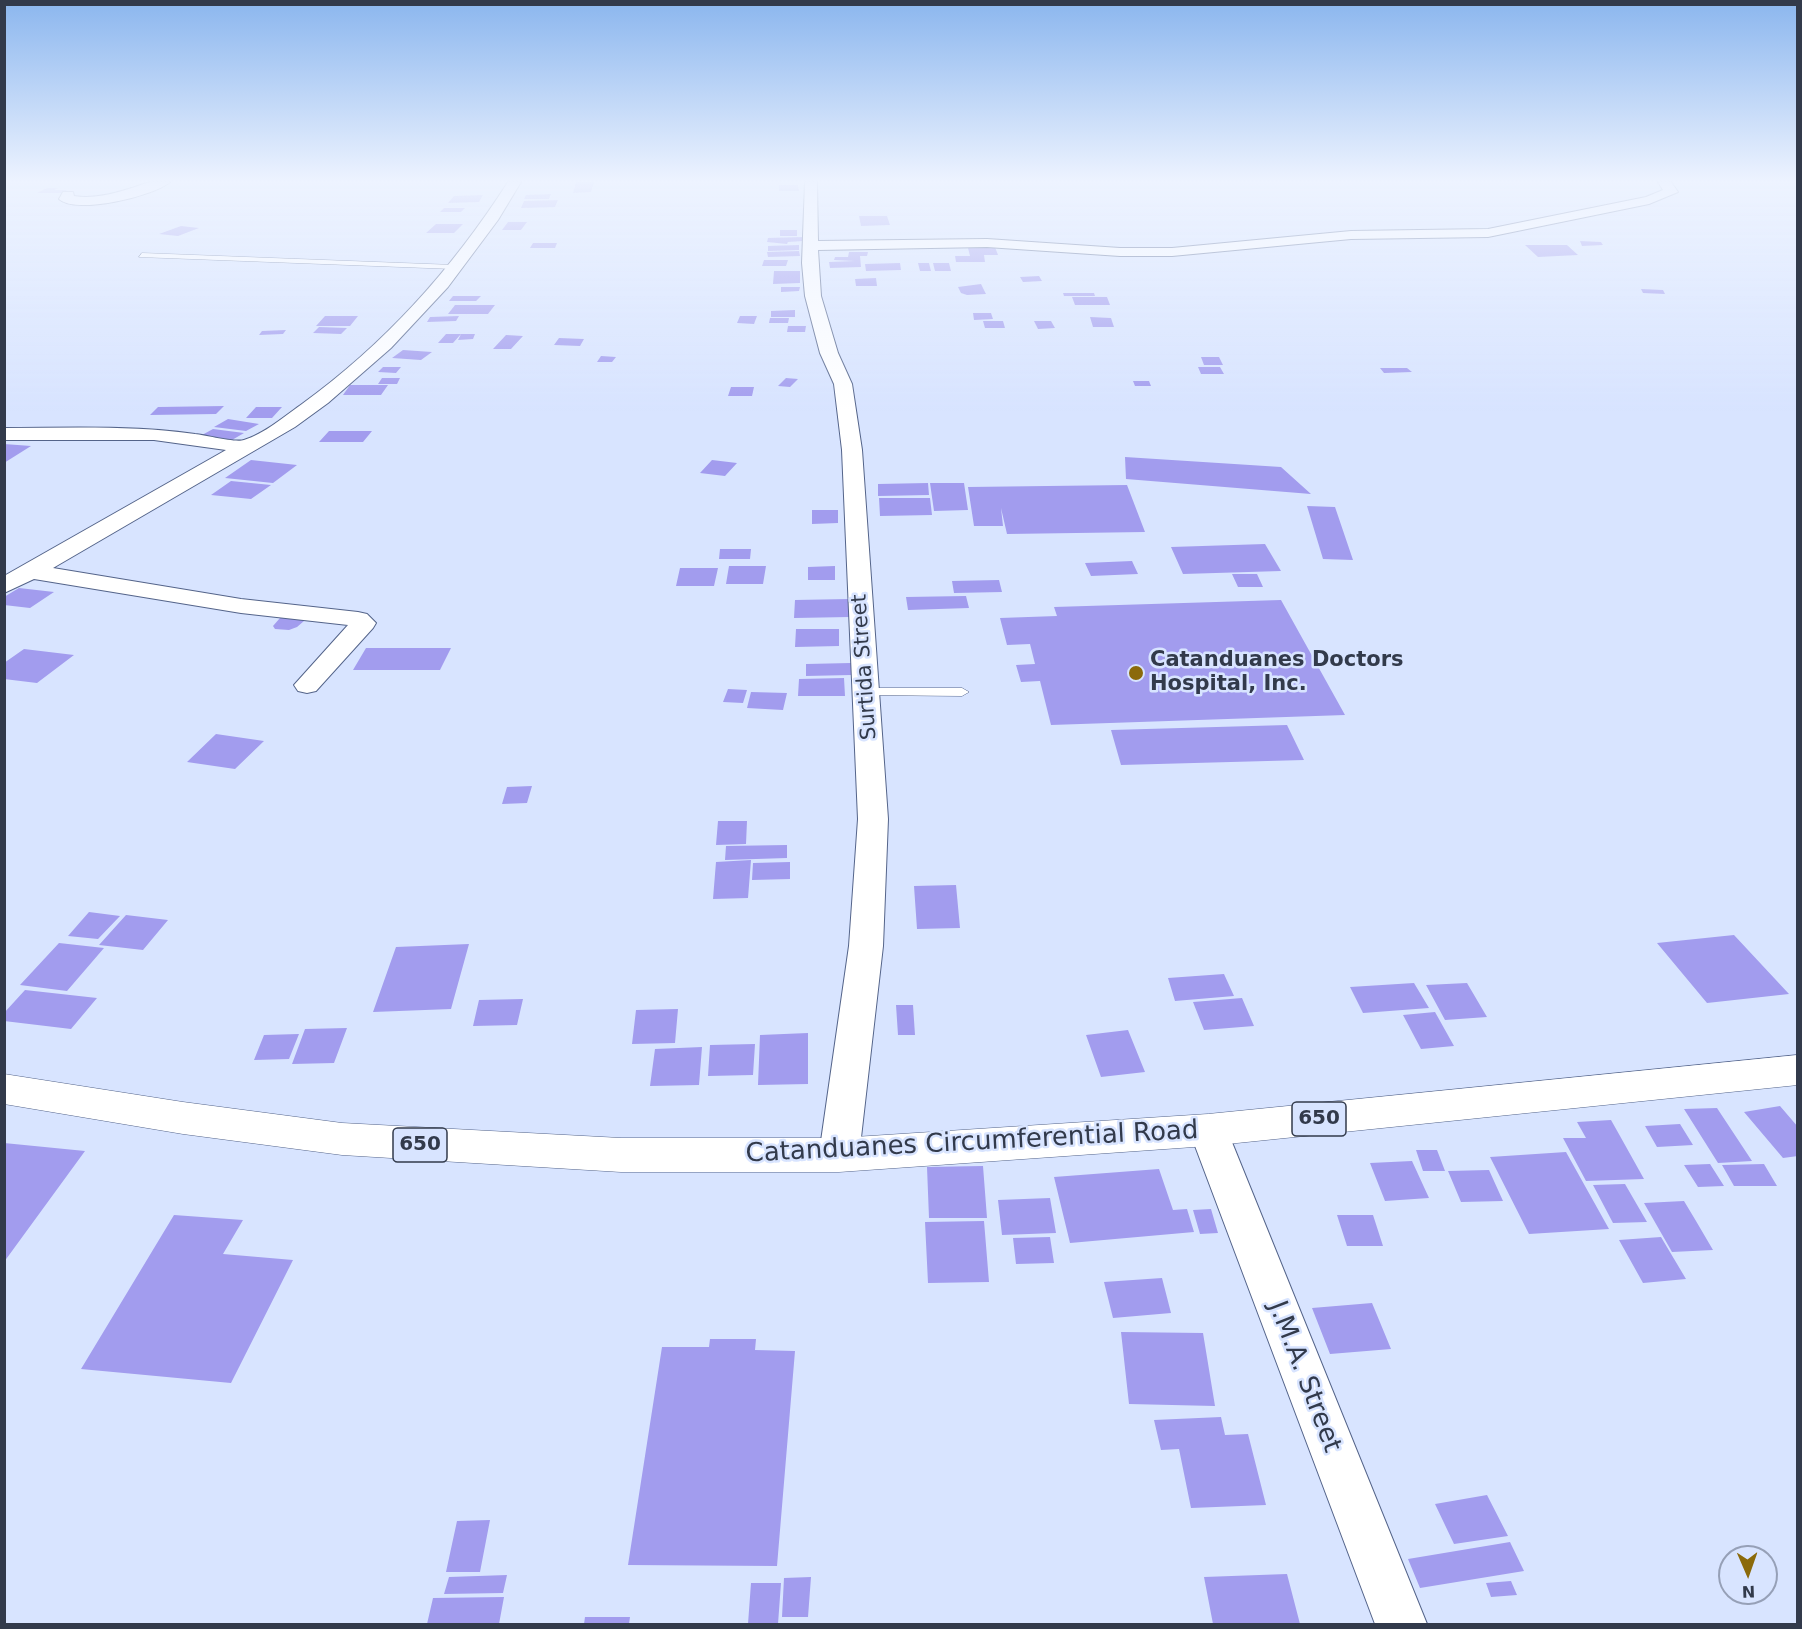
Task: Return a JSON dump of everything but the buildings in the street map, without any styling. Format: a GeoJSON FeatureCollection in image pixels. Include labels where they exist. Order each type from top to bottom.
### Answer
{"type":"FeatureCollection","features":[{"type":"Feature","properties":{"kind":"main road","name":"Catanduanes Circumferential Road"},"geometry":{"type":"LineString","coordinates":[[4,1089],[183,1118],[342,1139],[621,1155],[840,1155],[1208,1130],[1797,1071]]}},
{"type":"Feature","properties":{"kind":"street"},"geometry":{"type":"LineString","coordinates":[[4,586],[122,516],[296,418],[370,360],[462,258]]}},
{"type":"Feature","properties":{"kind":"street","name":"Surtida Street"},"geometry":{"type":"LineString","coordinates":[[811,258],[816,309],[829,353],[843,384],[848,410],[867,692],[872,877],[863,977],[840,1155]]}},
{"type":"Feature","properties":{"kind":"street"},"geometry":{"type":"LineString","coordinates":[[4,434],[154,434],[246,447]]}},
{"type":"Feature","properties":{"kind":"street"},"geometry":{"type":"LineString","coordinates":[[31,571],[241,606],[358,619],[364,623],[308,685]]}},
{"type":"Feature","properties":{"kind":"street","name":"J.M.A. Street"},"geometry":{"type":"LineString","coordinates":[[1208,1130],[1401,1624]]}},
{"type":"Feature","properties":{"kind":"lane"},"geometry":{"type":"LineString","coordinates":[[221,258],[454,267]]}},
{"type":"Feature","properties":{"kind":"lane"},"geometry":{"type":"LineString","coordinates":[[867,692],[962,692]]}},
{"type":"Feature","properties":{"kind":"place","name":"Catanduanes Doctors Hospital, Inc."},"geometry":{"type":"Point","coordinates":[1136,673]}}]}
